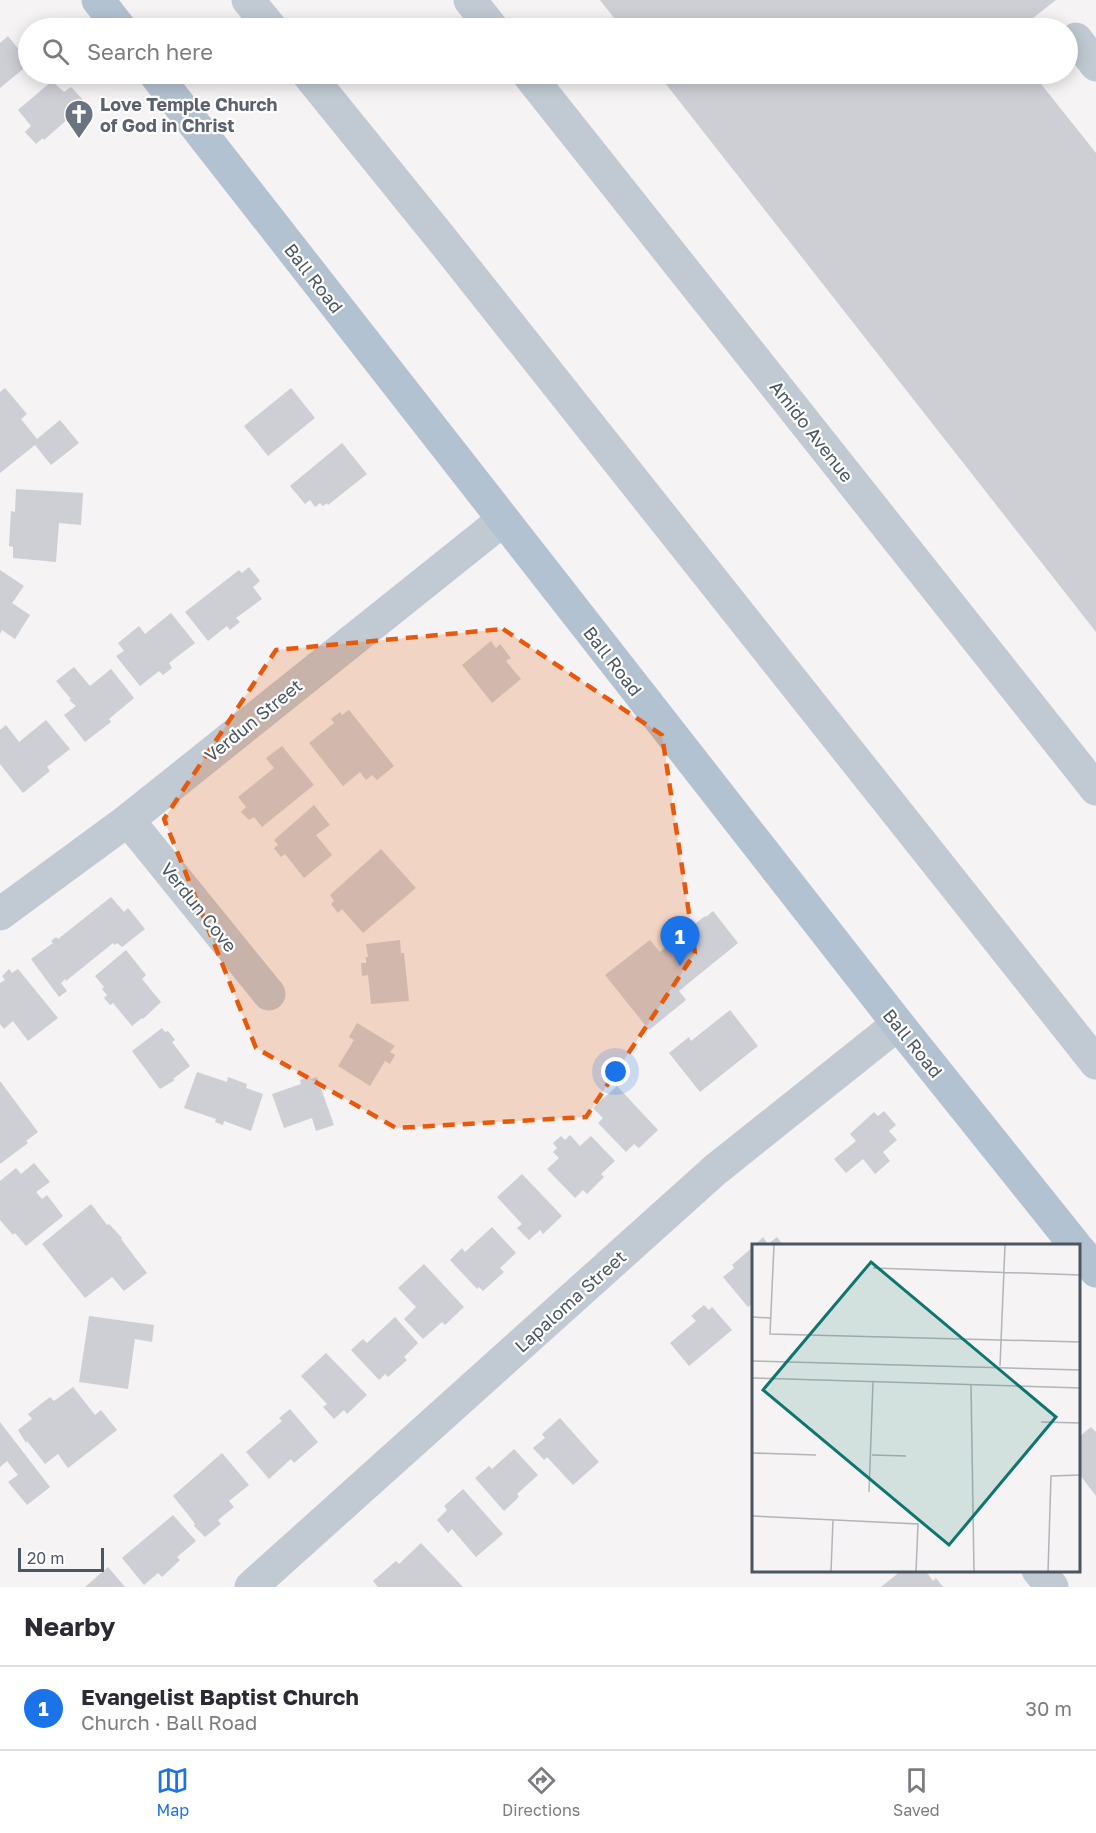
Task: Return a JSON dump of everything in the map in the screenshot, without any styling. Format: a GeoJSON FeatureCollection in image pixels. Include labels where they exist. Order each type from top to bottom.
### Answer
{"type":"FeatureCollection","features":[{"type":"Feature","properties":{"kind":"main road"},"geometry":{"type":"LineString","coordinates":[[98,0],[112,18]]}},
{"type":"Feature","properties":{"kind":"main road","name":"Ball Road"},"geometry":{"type":"LineString","coordinates":[[163,84],[502,520],[898,1024],[1074,1244]]}},
{"type":"Feature","properties":{"kind":"main road"},"geometry":{"type":"LineString","coordinates":[[1081,1252],[1096,1271]]}},
{"type":"Feature","properties":{"kind":"street"},"geometry":{"type":"LineString","coordinates":[[248,0],[263,18]]}},
{"type":"Feature","properties":{"kind":"street"},"geometry":{"type":"LineString","coordinates":[[470,0],[484,18]]}},
{"type":"Feature","properties":{"kind":"street"},"geometry":{"type":"LineString","coordinates":[[1078,42],[1096,65]]}},
{"type":"Feature","properties":{"kind":"street"},"geometry":{"type":"LineString","coordinates":[[316,84],[1096,1063]]}},
{"type":"Feature","properties":{"kind":"street","name":"Amido Avenue"},"geometry":{"type":"LineString","coordinates":[[536,84],[1096,789]]}},
{"type":"Feature","properties":{"kind":"street","name":"Verdun Street"},"geometry":{"type":"LineString","coordinates":[[0,914],[128,820],[502,520]]}},
{"type":"Feature","properties":{"kind":"street","name":"Verdun Cove"},"geometry":{"type":"LineString","coordinates":[[128,820],[269,994]]}},
{"type":"Feature","properties":{"kind":"street","name":"Lapaloma Street"},"geometry":{"type":"LineString","coordinates":[[251,1587],[716,1170],[898,1024]]}},
{"type":"Feature","properties":{"kind":"street"},"geometry":{"type":"LineString","coordinates":[[1040,1572],[1052,1587]]}},
{"type":"Feature","properties":{"kind":"highlighted area"},"geometry":{"type":"Polygon","coordinates":[[[503,629],[662,735],[695,953],[586,1117],[396,1128],[256,1048],[164,819],[276,650],[503,629]]]}},
{"type":"Feature","properties":{"kind":"building"},"geometry":{"type":"Polygon","coordinates":[[[600,0],[1056,0],[1033,18],[614,18],[600,0]]]}},
{"type":"Feature","properties":{"kind":"building"},"geometry":{"type":"Polygon","coordinates":[[[8,36],[18,48],[18,73],[0,88],[0,43],[8,36]]]}},
{"type":"Feature","properties":{"kind":"building"},"geometry":{"type":"Polygon","coordinates":[[[48,84],[55,84],[64,92],[71,87],[86,103],[44,140],[43,138],[36,144],[25,132],[31,126],[18,110],[48,84]]]}},
{"type":"Feature","properties":{"kind":"building"},"geometry":{"type":"Polygon","coordinates":[[[666,84],[1041,84],[1096,153],[1096,632],[666,84]]]}},
{"type":"Feature","properties":{"kind":"building"},"geometry":{"type":"Polygon","coordinates":[[[5,388],[27,414],[21,419],[37,439],[60,420],[79,443],[51,465],[35,445],[0,473],[0,392],[5,388]]]}},
{"type":"Feature","properties":{"kind":"building"},"geometry":{"type":"Polygon","coordinates":[[[291,388],[315,418],[268,456],[244,426],[291,388]]]}},
{"type":"Feature","properties":{"kind":"building"},"geometry":{"type":"Polygon","coordinates":[[[342,443],[367,474],[328,505],[327,503],[323,506],[320,503],[315,507],[310,500],[305,504],[290,486],[342,443]]]}},
{"type":"Feature","properties":{"kind":"building"},"geometry":{"type":"Polygon","coordinates":[[[16,489],[83,493],[81,525],[59,523],[56,562],[13,558],[13,547],[9,546],[11,511],[15,512],[16,489]]]}},
{"type":"Feature","properties":{"kind":"building"},"geometry":{"type":"Polygon","coordinates":[[[249,567],[260,581],[253,587],[262,599],[236,618],[240,622],[230,630],[227,626],[208,641],[185,612],[239,570],[242,573],[249,567]]]}},
{"type":"Feature","properties":{"kind":"building"},"geometry":{"type":"Polygon","coordinates":[[[0,570],[24,586],[12,603],[30,615],[15,639],[2,630],[0,634],[0,570]]]}},
{"type":"Feature","properties":{"kind":"building"},"geometry":{"type":"Polygon","coordinates":[[[171,613],[195,643],[169,663],[172,668],[163,675],[159,671],[140,686],[116,656],[124,651],[118,643],[139,626],[145,634],[171,613]]]}},
{"type":"Feature","properties":{"kind":"building"},"geometry":{"type":"Polygon","coordinates":[[[491,641],[496,648],[500,644],[511,658],[506,661],[521,679],[492,703],[462,665],[491,641]]]}},
{"type":"Feature","properties":{"kind":"building"},"geometry":{"type":"Polygon","coordinates":[[[74,667],[90,686],[111,669],[134,698],[109,719],[111,722],[85,742],[64,715],[76,706],[56,681],[74,667]]]}},
{"type":"Feature","properties":{"kind":"building"},"geometry":{"type":"Polygon","coordinates":[[[349,710],[394,766],[377,780],[372,775],[366,780],[360,772],[343,786],[309,743],[334,723],[331,719],[340,712],[342,715],[349,710]]]}},
{"type":"Feature","properties":{"kind":"building"},"geometry":{"type":"Polygon","coordinates":[[[46,720],[70,749],[47,767],[50,771],[23,793],[0,764],[0,730],[6,725],[19,742],[46,720]]]}},
{"type":"Feature","properties":{"kind":"building"},"geometry":{"type":"Polygon","coordinates":[[[282,746],[314,785],[262,827],[254,817],[249,820],[241,812],[246,807],[238,797],[274,768],[266,758],[282,746]]]}},
{"type":"Feature","properties":{"kind":"building"},"geometry":{"type":"Polygon","coordinates":[[[314,805],[330,825],[316,835],[332,855],[304,878],[285,854],[281,857],[274,848],[278,845],[274,840],[314,805]]]}},
{"type":"Feature","properties":{"kind":"building"},"geometry":{"type":"Polygon","coordinates":[[[381,849],[416,888],[363,933],[342,909],[338,913],[331,904],[334,901],[330,895],[381,849]]]}},
{"type":"Feature","properties":{"kind":"building"},"geometry":{"type":"Polygon","coordinates":[[[111,897],[124,912],[128,908],[145,929],[122,947],[113,943],[66,981],[65,979],[61,983],[67,991],[59,997],[31,959],[53,943],[51,941],[56,937],[58,939],[111,897]]]}},
{"type":"Feature","properties":{"kind":"building"},"geometry":{"type":"Polygon","coordinates":[[[713,911],[738,943],[679,991],[686,1000],[649,1030],[605,975],[650,940],[660,952],[713,911]]]}},
{"type":"Feature","properties":{"kind":"building"},"geometry":{"type":"Polygon","coordinates":[[[400,940],[401,953],[404,953],[409,1001],[371,1004],[368,975],[362,976],[361,963],[366,963],[366,957],[368,957],[366,944],[400,940]]]}},
{"type":"Feature","properties":{"kind":"building"},"geometry":{"type":"Polygon","coordinates":[[[126,950],[146,975],[142,979],[161,1002],[132,1026],[113,1003],[110,1005],[104,998],[107,995],[102,989],[104,987],[95,976],[126,950]]]}},
{"type":"Feature","properties":{"kind":"building"},"geometry":{"type":"Polygon","coordinates":[[[9,969],[12,973],[18,969],[58,1018],[28,1041],[13,1021],[4,1029],[0,1024],[0,983],[5,980],[2,976],[9,969]]]}},
{"type":"Feature","properties":{"kind":"building"},"geometry":{"type":"Polygon","coordinates":[[[730,1010],[758,1046],[700,1092],[669,1053],[689,1037],[691,1041],[730,1010]]]}},
{"type":"Feature","properties":{"kind":"building"},"geometry":{"type":"Polygon","coordinates":[[[357,1023],[395,1046],[390,1052],[395,1055],[390,1064],[385,1061],[370,1086],[338,1066],[354,1040],[349,1037],[357,1023]]]}},
{"type":"Feature","properties":{"kind":"building"},"geometry":{"type":"Polygon","coordinates":[[[162,1028],[165,1032],[168,1031],[175,1040],[172,1042],[190,1066],[173,1079],[175,1080],[160,1089],[132,1051],[162,1028]]]}},
{"type":"Feature","properties":{"kind":"building"},"geometry":{"type":"Polygon","coordinates":[[[197,1072],[227,1082],[228,1077],[247,1084],[246,1088],[263,1094],[251,1131],[224,1121],[223,1125],[215,1122],[216,1119],[184,1108],[197,1072]]]}},
{"type":"Feature","properties":{"kind":"building"},"geometry":{"type":"Polygon","coordinates":[[[310,1076],[311,1079],[317,1077],[334,1125],[316,1131],[312,1118],[284,1128],[272,1094],[301,1084],[300,1080],[310,1076]]]}},
{"type":"Feature","properties":{"kind":"building"},"geometry":{"type":"Polygon","coordinates":[[[0,1081],[38,1132],[26,1141],[28,1143],[0,1164],[0,1081]]]}},
{"type":"Feature","properties":{"kind":"building"},"geometry":{"type":"Polygon","coordinates":[[[617,1086],[658,1130],[639,1148],[634,1144],[626,1152],[598,1123],[603,1118],[593,1108],[617,1086]]]}},
{"type":"Feature","properties":{"kind":"building"},"geometry":{"type":"Polygon","coordinates":[[[884,1111],[896,1125],[889,1131],[897,1140],[883,1152],[890,1161],[875,1174],[863,1159],[846,1173],[834,1159],[856,1141],[850,1134],[874,1112],[878,1116],[884,1111]]]}},
{"type":"Feature","properties":{"kind":"building"},"geometry":{"type":"Polygon","coordinates":[[[570,1135],[580,1146],[591,1136],[615,1161],[601,1174],[604,1177],[587,1194],[583,1190],[575,1198],[547,1169],[559,1158],[553,1152],[557,1148],[553,1143],[561,1136],[565,1140],[570,1135]]]}},
{"type":"Feature","properties":{"kind":"building"},"geometry":{"type":"Polygon","coordinates":[[[34,1163],[50,1182],[36,1192],[42,1199],[47,1195],[63,1216],[26,1246],[0,1220],[0,1181],[16,1168],[21,1174],[34,1163]]]}},
{"type":"Feature","properties":{"kind":"building"},"geometry":{"type":"Polygon","coordinates":[[[522,1174],[562,1216],[543,1234],[540,1230],[529,1240],[517,1228],[522,1224],[497,1197],[522,1174]]]}},
{"type":"Feature","properties":{"kind":"building"},"geometry":{"type":"Polygon","coordinates":[[[91,1204],[107,1225],[109,1224],[122,1238],[147,1273],[124,1291],[112,1277],[85,1298],[42,1244],[91,1204]]]}},
{"type":"Feature","properties":{"kind":"building"},"geometry":{"type":"Polygon","coordinates":[[[492,1227],[516,1253],[500,1268],[504,1272],[483,1291],[479,1287],[477,1289],[450,1260],[462,1248],[465,1252],[492,1227]]]}},
{"type":"Feature","properties":{"kind":"building"},"geometry":{"type":"Polygon","coordinates":[[[763,1237],[768,1244],[756,1244],[763,1237]]]}},
{"type":"Feature","properties":{"kind":"building"},"geometry":{"type":"Polygon","coordinates":[[[777,1237],[782,1244],[768,1244],[777,1237]]]}},
{"type":"Feature","properties":{"kind":"building"},"geometry":{"type":"Polygon","coordinates":[[[752,1248],[752,1304],[748,1307],[723,1277],[734,1268],[732,1265],[752,1248]]]}},
{"type":"Feature","properties":{"kind":"building"},"geometry":{"type":"Polygon","coordinates":[[[424,1264],[464,1307],[445,1325],[442,1322],[423,1339],[404,1319],[416,1307],[398,1288],[424,1264]]]}},
{"type":"Feature","properties":{"kind":"building"},"geometry":{"type":"Polygon","coordinates":[[[704,1305],[709,1310],[712,1307],[732,1330],[689,1366],[670,1343],[696,1321],[691,1316],[704,1305]]]}},
{"type":"Feature","properties":{"kind":"building"},"geometry":{"type":"Polygon","coordinates":[[[89,1316],[154,1325],[152,1342],[135,1339],[128,1389],[79,1382],[89,1316]]]}},
{"type":"Feature","properties":{"kind":"building"},"geometry":{"type":"Polygon","coordinates":[[[395,1317],[418,1343],[404,1357],[407,1360],[388,1377],[385,1374],[379,1380],[351,1350],[363,1339],[367,1343],[395,1317]]]}},
{"type":"Feature","properties":{"kind":"building"},"geometry":{"type":"Polygon","coordinates":[[[326,1353],[367,1395],[347,1414],[344,1410],[334,1419],[323,1407],[327,1404],[301,1376],[326,1353]]]}},
{"type":"Feature","properties":{"kind":"building"},"geometry":{"type":"Polygon","coordinates":[[[73,1387],[95,1415],[101,1410],[117,1430],[68,1468],[58,1454],[45,1464],[27,1441],[26,1443],[18,1430],[32,1419],[28,1414],[50,1397],[54,1401],[73,1387]]]}},
{"type":"Feature","properties":{"kind":"building"},"geometry":{"type":"Polygon","coordinates":[[[290,1409],[318,1442],[294,1463],[291,1459],[269,1479],[246,1452],[282,1421],[279,1418],[290,1409]]]}},
{"type":"Feature","properties":{"kind":"building"},"geometry":{"type":"Polygon","coordinates":[[[560,1418],[599,1462],[573,1485],[547,1457],[544,1460],[533,1448],[545,1438],[542,1434],[560,1418]]]}},
{"type":"Feature","properties":{"kind":"building"},"geometry":{"type":"Polygon","coordinates":[[[0,1422],[50,1487],[27,1505],[8,1482],[18,1475],[7,1461],[0,1467],[0,1422]]]}},
{"type":"Feature","properties":{"kind":"building"},"geometry":{"type":"Polygon","coordinates":[[[1091,1427],[1096,1432],[1096,1496],[1081,1476],[1081,1435],[1091,1427]]]}},
{"type":"Feature","properties":{"kind":"building"},"geometry":{"type":"Polygon","coordinates":[[[514,1449],[538,1475],[517,1494],[519,1496],[516,1500],[504,1511],[475,1478],[489,1466],[492,1469],[514,1449]]]}},
{"type":"Feature","properties":{"kind":"building"},"geometry":{"type":"Polygon","coordinates":[[[222,1453],[249,1485],[229,1501],[234,1507],[218,1520],[221,1524],[205,1537],[194,1526],[195,1524],[173,1496],[222,1453]]]}},
{"type":"Feature","properties":{"kind":"building"},"geometry":{"type":"Polygon","coordinates":[[[463,1489],[503,1534],[476,1557],[452,1529],[448,1533],[437,1520],[447,1510],[444,1506],[463,1489]]]}},
{"type":"Feature","properties":{"kind":"building"},"geometry":{"type":"Polygon","coordinates":[[[173,1515],[196,1541],[177,1557],[180,1560],[162,1577],[158,1573],[144,1585],[122,1558],[173,1515]]]}},
{"type":"Feature","properties":{"kind":"building"},"geometry":{"type":"Polygon","coordinates":[[[421,1543],[463,1587],[378,1587],[373,1581],[396,1561],[399,1564],[421,1543]]]}},
{"type":"Feature","properties":{"kind":"building"},"geometry":{"type":"Polygon","coordinates":[[[108,1567],[125,1587],[85,1587],[108,1567]]]}},
{"type":"Feature","properties":{"kind":"building"},"geometry":{"type":"Polygon","coordinates":[[[900,1572],[926,1572],[933,1581],[936,1578],[943,1587],[881,1587],[900,1572]]]}},
{"type":"Feature","properties":{"kind":"place","name":"Love Temple Church of God in Christ"},"geometry":{"type":"Point","coordinates":[79,140]}},
{"type":"Feature","properties":{"kind":"place","name":"Evangelist Baptist Church"},"geometry":{"type":"Point","coordinates":[680,966]}}]}
